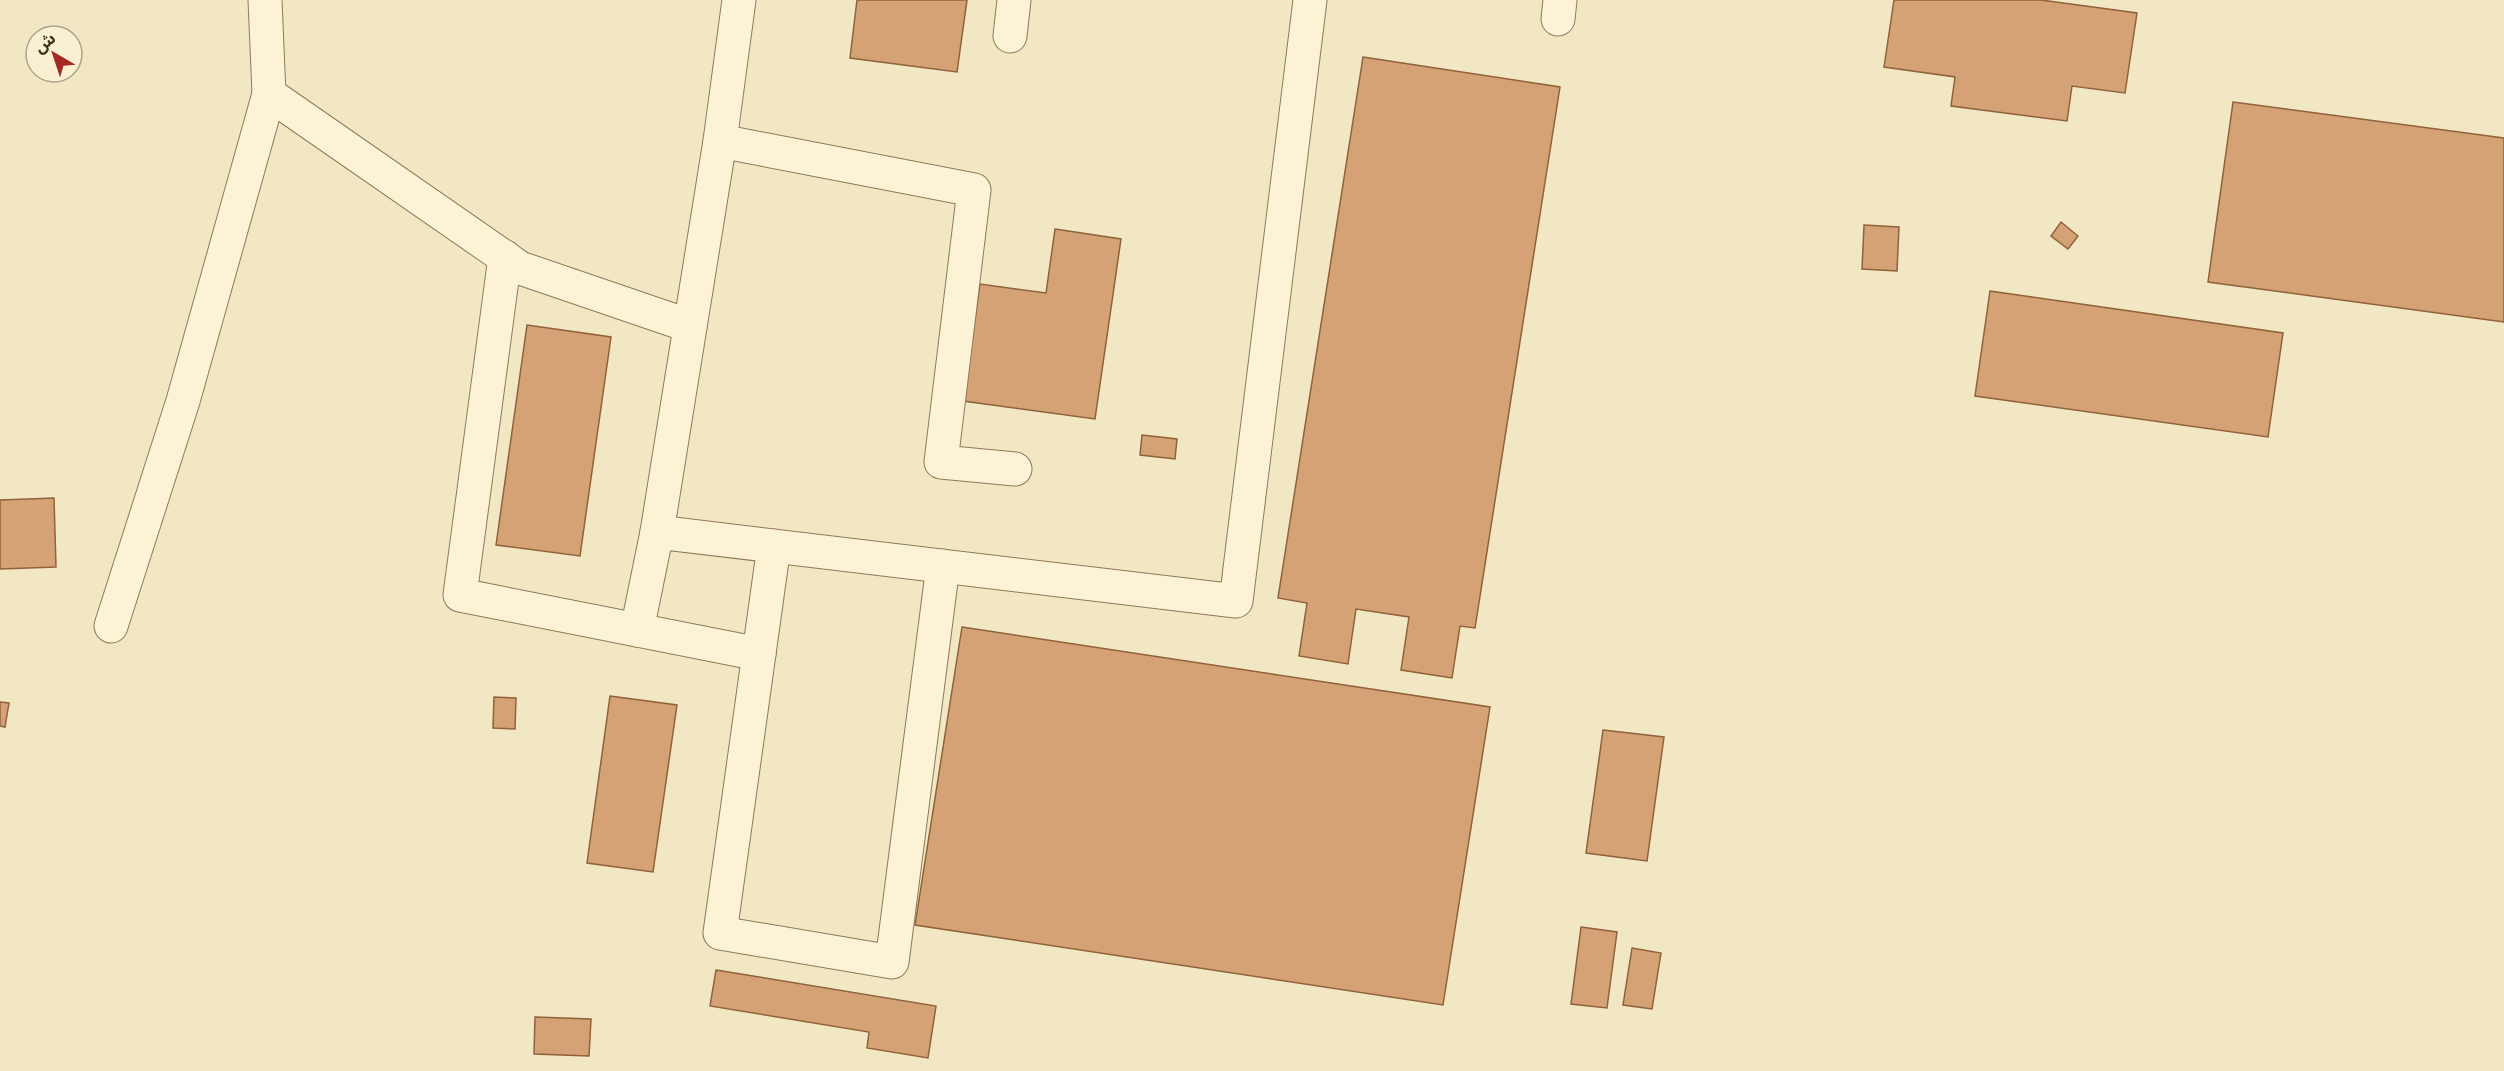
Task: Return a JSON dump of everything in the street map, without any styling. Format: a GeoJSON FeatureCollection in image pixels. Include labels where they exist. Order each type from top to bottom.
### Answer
{"type":"FeatureCollection","features":[{"type":"Feature","properties":{"kind":"lane"},"geometry":{"type":"LineString","coordinates":[[111,626],[183,400],[269,94],[265,0]]}},
{"type":"Feature","properties":{"kind":"lane"},"geometry":{"type":"LineString","coordinates":[[637,630],[657,532],[720,141],[739,0]]}},
{"type":"Feature","properties":{"kind":"lane"},"geometry":{"type":"LineString","coordinates":[[1010,36],[1014,0]]}},
{"type":"Feature","properties":{"kind":"lane"},"geometry":{"type":"LineString","coordinates":[[657,532],[1236,601],[1310,0]]}},
{"type":"Feature","properties":{"kind":"lane"},"geometry":{"type":"LineString","coordinates":[[269,94],[520,268],[690,327]]}},
{"type":"Feature","properties":{"kind":"lane"},"geometry":{"type":"LineString","coordinates":[[720,141],[974,190],[941,462],[1015,469]]}},
{"type":"Feature","properties":{"kind":"lane"},"geometry":{"type":"LineString","coordinates":[[505,257],[460,595],[759,654]]}},
{"type":"Feature","properties":{"kind":"lane"},"geometry":{"type":"LineString","coordinates":[[774,546],[720,933],[892,962],[943,566]]}},
{"type":"Feature","properties":{"kind":"building"},"geometry":{"type":"Polygon","coordinates":[[[857,0],[967,0],[957,72],[850,58],[857,0]]]}},
{"type":"Feature","properties":{"kind":"building"},"geometry":{"type":"Polygon","coordinates":[[[1894,0],[2041,0],[2137,13],[2125,93],[2072,86],[2067,121],[1951,106],[1955,77],[1884,67],[1894,0]]]}},
{"type":"Feature","properties":{"kind":"building"},"geometry":{"type":"Polygon","coordinates":[[[1363,57],[1560,87],[1475,628],[1460,626],[1452,678],[1401,670],[1409,617],[1356,609],[1348,664],[1299,656],[1307,603],[1278,598],[1363,57]]]}},
{"type":"Feature","properties":{"kind":"building"},"geometry":{"type":"Polygon","coordinates":[[[2233,102],[2504,138],[2504,322],[2208,282],[2233,102]]]}},
{"type":"Feature","properties":{"kind":"building"},"geometry":{"type":"Polygon","coordinates":[[[2061,222],[2078,236],[2068,249],[2051,236],[2061,222]]]}},
{"type":"Feature","properties":{"kind":"building"},"geometry":{"type":"Polygon","coordinates":[[[1864,225],[1899,227],[1897,271],[1862,269],[1864,225]]]}},
{"type":"Feature","properties":{"kind":"building"},"geometry":{"type":"Polygon","coordinates":[[[1055,229],[1121,239],[1095,419],[963,401],[980,284],[1046,293],[1055,229]]]}},
{"type":"Feature","properties":{"kind":"building"},"geometry":{"type":"Polygon","coordinates":[[[1990,291],[2283,333],[2268,437],[1975,396],[1990,291]]]}},
{"type":"Feature","properties":{"kind":"building"},"geometry":{"type":"Polygon","coordinates":[[[527,325],[611,337],[580,556],[496,545],[527,325]]]}},
{"type":"Feature","properties":{"kind":"building"},"geometry":{"type":"Polygon","coordinates":[[[1142,435],[1177,439],[1175,459],[1140,455],[1142,435]]]}},
{"type":"Feature","properties":{"kind":"building"},"geometry":{"type":"Polygon","coordinates":[[[54,498],[56,567],[0,569],[0,500],[54,498]]]}},
{"type":"Feature","properties":{"kind":"building"},"geometry":{"type":"Polygon","coordinates":[[[962,627],[1490,707],[1443,1005],[915,925],[962,627]]]}},
{"type":"Feature","properties":{"kind":"building"},"geometry":{"type":"Polygon","coordinates":[[[610,696],[677,705],[653,872],[587,863],[610,696]]]}},
{"type":"Feature","properties":{"kind":"building"},"geometry":{"type":"Polygon","coordinates":[[[494,697],[516,698],[515,729],[493,728],[494,697]]]}},
{"type":"Feature","properties":{"kind":"building"},"geometry":{"type":"Polygon","coordinates":[[[0,702],[9,703],[5,727],[0,726],[0,702]]]}},
{"type":"Feature","properties":{"kind":"building"},"geometry":{"type":"Polygon","coordinates":[[[1603,730],[1664,737],[1647,861],[1586,853],[1603,730]]]}},
{"type":"Feature","properties":{"kind":"building"},"geometry":{"type":"Polygon","coordinates":[[[1581,927],[1617,932],[1607,1008],[1571,1004],[1581,927]]]}},
{"type":"Feature","properties":{"kind":"building"},"geometry":{"type":"Polygon","coordinates":[[[1632,948],[1661,953],[1652,1009],[1623,1005],[1632,948]]]}},
{"type":"Feature","properties":{"kind":"building"},"geometry":{"type":"Polygon","coordinates":[[[716,970],[936,1006],[928,1058],[867,1048],[869,1032],[710,1006],[716,970]]]}},
{"type":"Feature","properties":{"kind":"building"},"geometry":{"type":"Polygon","coordinates":[[[535,1017],[591,1019],[589,1056],[534,1054],[535,1017]]]}}]}
